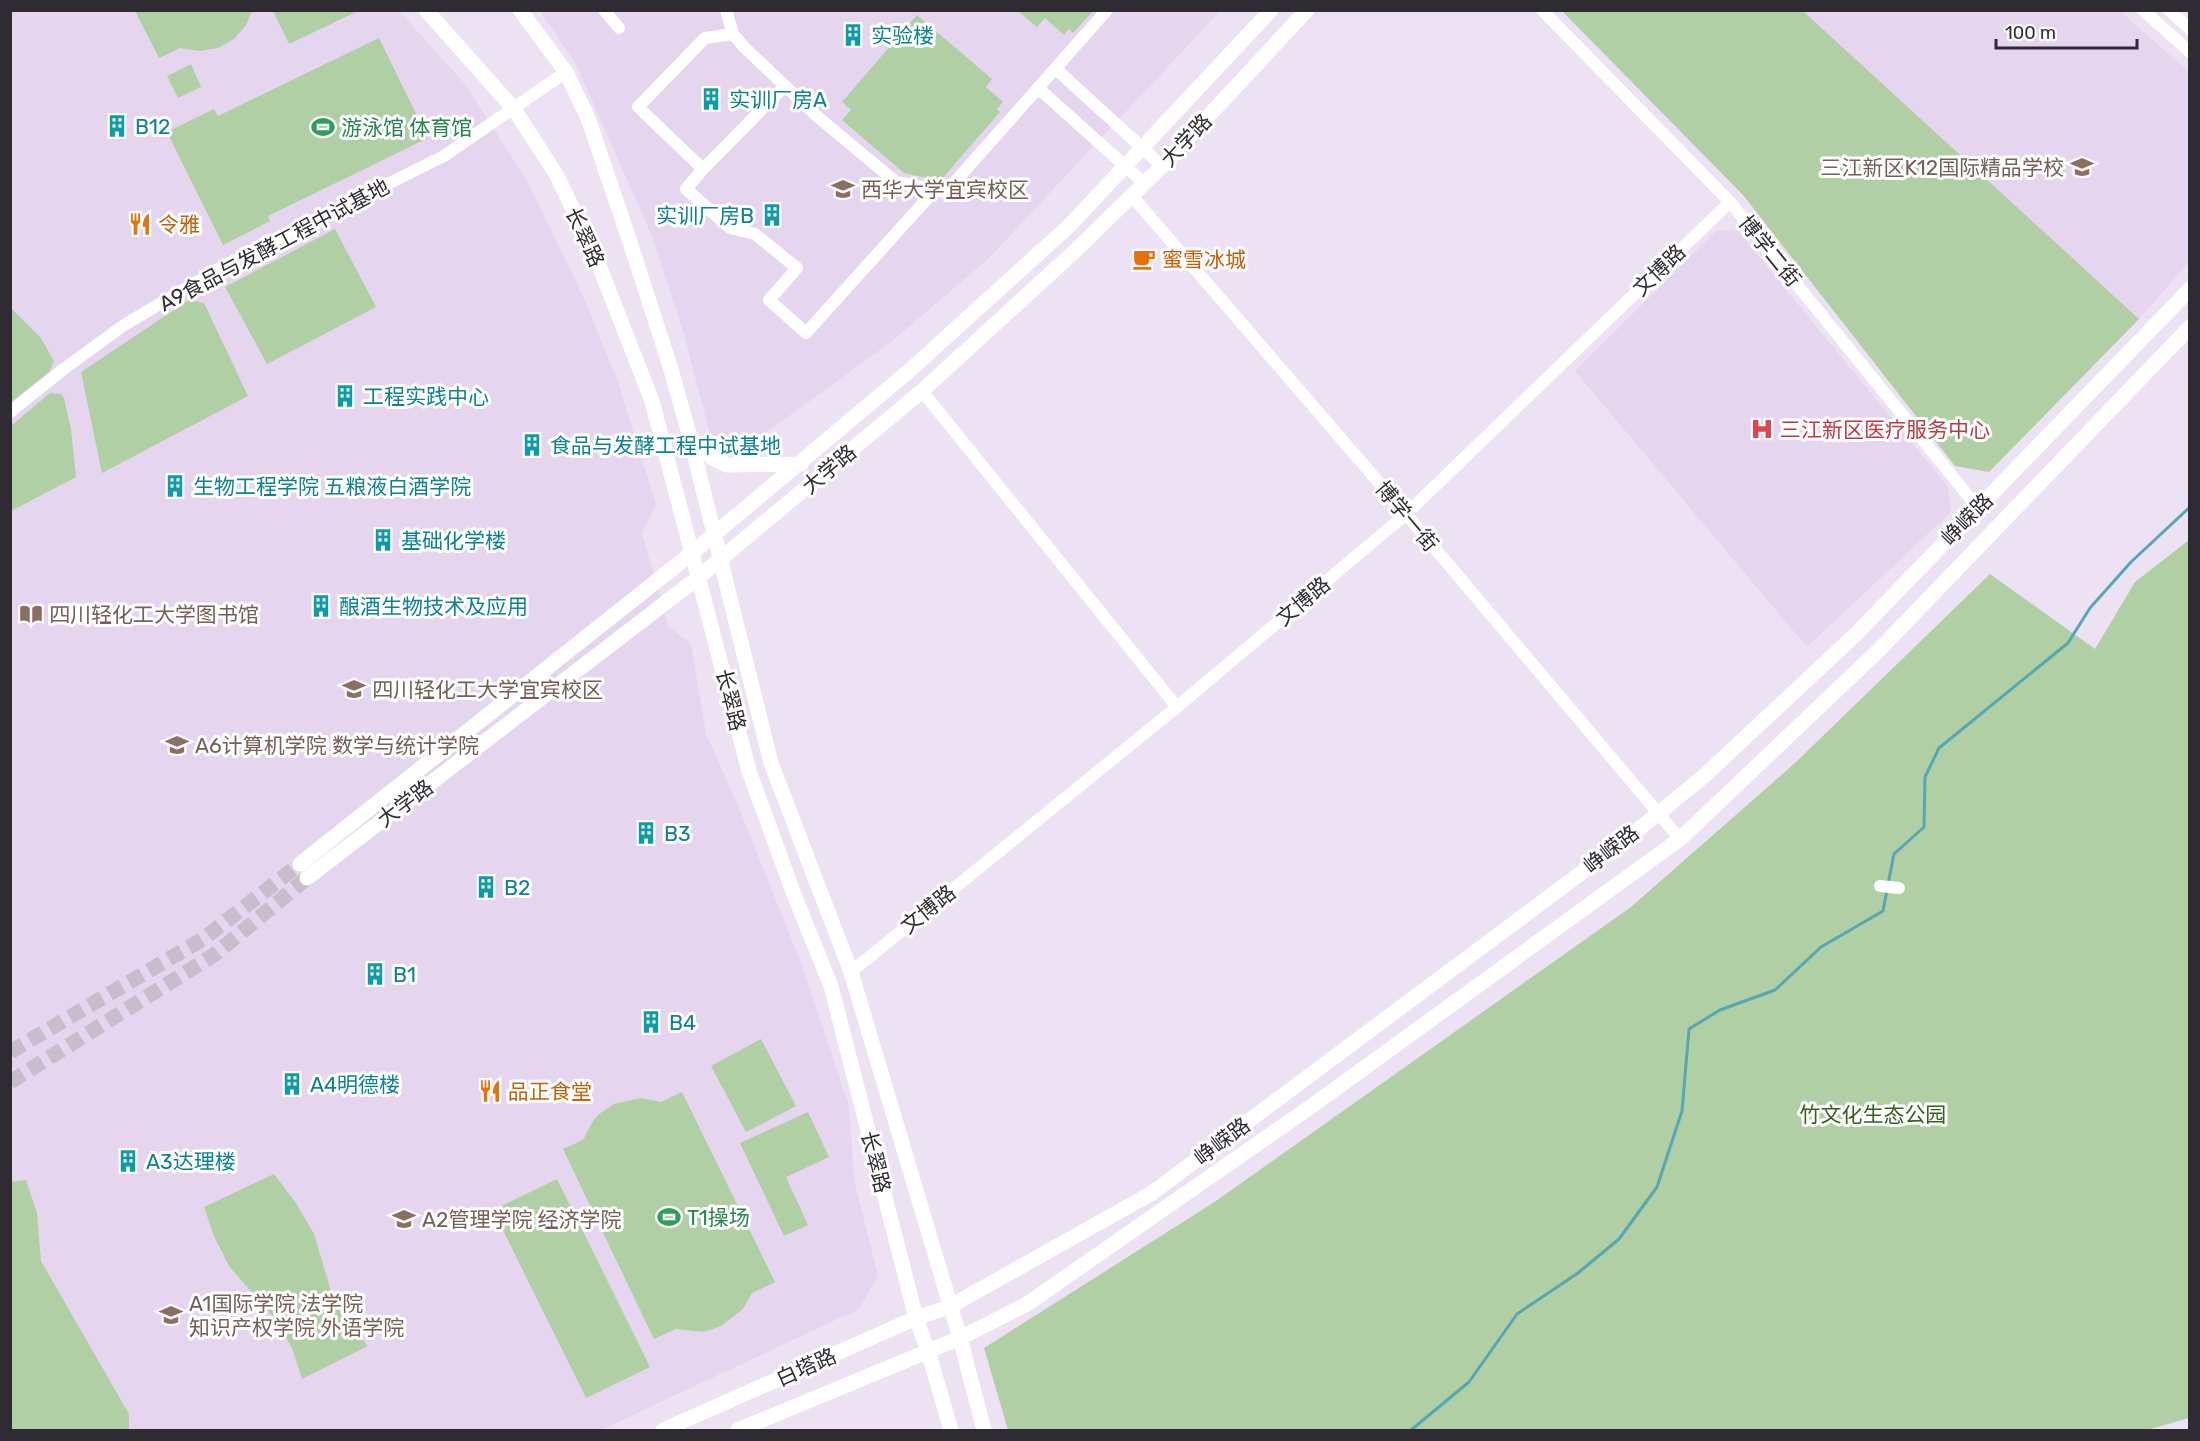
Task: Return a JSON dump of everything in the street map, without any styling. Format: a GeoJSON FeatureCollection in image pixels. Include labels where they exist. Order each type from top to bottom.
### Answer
{"type":"FeatureCollection","features":[{"type":"Feature","properties":{"kind":"main road","name":"长翠路"},"geometry":{"type":"LineString","coordinates":[[426,10],[514,109],[556,174],[595,255],[652,401],[749,771],[795,897],[831,986],[916,1318],[951,1431]]}},
{"type":"Feature","properties":{"kind":"main road","name":"长翠路"},"geometry":{"type":"LineString","coordinates":[[520,10],[566,72],[588,118],[627,233],[670,366],[691,441],[771,763],[851,972],[960,1338],[984,1431]]}},
{"type":"Feature","properties":{"kind":"main road","name":"大学路"},"geometry":{"type":"LineString","coordinates":[[1271,10],[1069,226],[909,371],[801,464],[304,871],[699,577],[922,391],[1075,251],[1162,166],[1307,10]]}},
{"type":"Feature","properties":{"kind":"main road","name":"峥嵘路"},"geometry":{"type":"LineString","coordinates":[[949,1307],[1152,1193],[1618,845],[1704,776],[1855,635],[2190,289]]}},
{"type":"Feature","properties":{"kind":"main road","name":"峥嵘路"},"geometry":{"type":"LineString","coordinates":[[960,1338],[1027,1304],[1309,1108],[1680,839],[1879,650],[2190,327]]}},
{"type":"Feature","properties":{"kind":"main road"},"geometry":{"type":"LineString","coordinates":[[691,441],[714,459],[727,465],[801,464]]}},
{"type":"Feature","properties":{"kind":"main road","name":"白塔路"},"geometry":{"type":"LineString","coordinates":[[663,1431],[916,1318],[949,1307]]}},
{"type":"Feature","properties":{"kind":"main road","name":"白塔路"},"geometry":{"type":"LineString","coordinates":[[738,1431],[960,1338]]}},
{"type":"Feature","properties":{"kind":"street"},"geometry":{"type":"LineString","coordinates":[[604,10],[619,27]]}},
{"type":"Feature","properties":{"kind":"street"},"geometry":{"type":"LineString","coordinates":[[726,10],[733,34],[784,87],[896,182],[946,192],[1107,10]]}},
{"type":"Feature","properties":{"kind":"street","name":"博学二街"},"geometry":{"type":"LineString","coordinates":[[1542,10],[1730,202],[1978,508]]}},
{"type":"Feature","properties":{"kind":"street"},"geometry":{"type":"LineString","coordinates":[[2143,10],[2190,52]]}},
{"type":"Feature","properties":{"kind":"street"},"geometry":{"type":"LineString","coordinates":[[2169,10],[2190,29]]}},
{"type":"Feature","properties":{"kind":"street"},"geometry":{"type":"LineString","coordinates":[[703,169],[638,107],[705,38],[733,34]]}},
{"type":"Feature","properties":{"kind":"street"},"geometry":{"type":"LineString","coordinates":[[1056,69],[1162,166]]}},
{"type":"Feature","properties":{"kind":"street","name":"A9食品与发酵工程中试基地"},"geometry":{"type":"LineString","coordinates":[[10,412],[124,325],[229,263],[444,156],[566,72]]}},
{"type":"Feature","properties":{"kind":"street"},"geometry":{"type":"LineString","coordinates":[[784,87],[686,189],[730,228],[755,234],[797,268],[769,300],[806,333],[935,190]]}},
{"type":"Feature","properties":{"kind":"street"},"geometry":{"type":"LineString","coordinates":[[1038,88],[1144,183]]}},
{"type":"Feature","properties":{"kind":"street","name":"博学一街"},"geometry":{"type":"LineString","coordinates":[[1131,196],[1406,514],[1680,839]]}},
{"type":"Feature","properties":{"kind":"street","name":"文博路"},"geometry":{"type":"LineString","coordinates":[[851,972],[1177,707],[1406,514],[1730,202]]}},
{"type":"Feature","properties":{"kind":"street"},"geometry":{"type":"LineString","coordinates":[[922,391],[1177,707]]}},
{"type":"Feature","properties":{"kind":"street"},"geometry":{"type":"LineString","coordinates":[[1880,886],[1899,888]]}},
{"type":"Feature","properties":{"kind":"shaded area","name":"四川轻化工大学宜宾校区"},"geometry":{"type":"Polygon","coordinates":[[[10,11],[399,11],[465,84],[527,181],[584,298],[618,382],[656,504],[642,533],[668,626],[691,644],[706,734],[739,808],[801,963],[849,1106],[854,1180],[878,1276],[859,1309],[601,1430],[11,1430],[10,11]]]}},
{"type":"Feature","properties":{"kind":"shaded area","name":"西华大学宜宾校区"},"geometry":{"type":"Polygon","coordinates":[[[540,11],[1220,11],[988,259],[891,342],[749,445],[710,434],[682,327],[652,236],[576,64],[540,11]]]}},
{"type":"Feature","properties":{"kind":"shaded area","name":"三江新区K12国际精品学校"},"geometry":{"type":"Polygon","coordinates":[[[1803,11],[2120,11],[2189,72],[2189,262],[2139,319],[1803,11]]]}},
{"type":"Feature","properties":{"kind":"shaded area","name":"三江新区医疗服务中心"},"geometry":{"type":"Polygon","coordinates":[[[1737,230],[1948,487],[1951,512],[1807,647],[1575,371],[1716,231],[1737,230]]]}},
{"type":"Feature","properties":{"kind":"green space"},"geometry":{"type":"Polygon","coordinates":[[[1093,10],[1073,33],[1069,29],[1064,35],[1045,18],[1037,27],[1018,11],[1093,10]]]}},
{"type":"Feature","properties":{"kind":"green space"},"geometry":{"type":"Polygon","coordinates":[[[135,11],[257,11],[251,13],[246,25],[234,39],[218,48],[200,51],[180,48],[159,58],[135,11]]]}},
{"type":"Feature","properties":{"kind":"green space"},"geometry":{"type":"Polygon","coordinates":[[[273,11],[358,11],[289,44],[273,11]]]}},
{"type":"Feature","properties":{"kind":"green space"},"geometry":{"type":"Polygon","coordinates":[[[1562,11],[1803,11],[2139,319],[1989,472],[1955,466],[1743,195],[1562,11]]]}},
{"type":"Feature","properties":{"kind":"green space"},"geometry":{"type":"Polygon","coordinates":[[[917,15],[992,79],[986,87],[1003,102],[997,109],[1000,112],[940,181],[904,173],[842,120],[851,110],[842,102],[917,15]]]}},
{"type":"Feature","properties":{"kind":"green space","name":"游泳馆 体育馆"},"geometry":{"type":"Polygon","coordinates":[[[379,38],[428,138],[268,216],[270,221],[223,245],[167,132],[214,109],[218,116],[379,38]]]}},
{"type":"Feature","properties":{"kind":"green space"},"geometry":{"type":"Polygon","coordinates":[[[191,64],[201,87],[178,98],[167,76],[191,64]]]}},
{"type":"Feature","properties":{"kind":"green space"},"geometry":{"type":"Polygon","coordinates":[[[335,229],[376,307],[267,364],[225,287],[335,229]]]}},
{"type":"Feature","properties":{"kind":"green space"},"geometry":{"type":"Polygon","coordinates":[[[189,300],[204,303],[248,396],[102,473],[81,372],[189,300]]]}},
{"type":"Feature","properties":{"kind":"green space"},"geometry":{"type":"Polygon","coordinates":[[[11,308],[41,338],[54,361],[49,372],[11,402],[11,308]]]}},
{"type":"Feature","properties":{"kind":"green space"},"geometry":{"type":"Polygon","coordinates":[[[50,393],[61,394],[64,398],[71,430],[76,477],[11,511],[11,426],[50,393]]]}},
{"type":"Feature","properties":{"kind":"green space","name":"竹文化生态公园"},"geometry":{"type":"Polygon","coordinates":[[[2189,540],[2189,1418],[2147,1430],[1008,1430],[984,1348],[1213,1203],[1631,907],[1795,763],[1990,574],[2095,649],[2135,582],[2189,540]]]}},
{"type":"Feature","properties":{"kind":"green space"},"geometry":{"type":"Polygon","coordinates":[[[761,1039],[796,1106],[746,1132],[711,1066],[761,1039]]]}},
{"type":"Feature","properties":{"kind":"green space"},"geometry":{"type":"Polygon","coordinates":[[[682,1092],[775,1282],[752,1293],[743,1309],[721,1326],[704,1332],[676,1329],[654,1339],[563,1149],[583,1140],[599,1114],[614,1104],[641,1098],[661,1102],[682,1092]]]}},
{"type":"Feature","properties":{"kind":"green space"},"geometry":{"type":"Polygon","coordinates":[[[808,1112],[829,1157],[786,1177],[808,1225],[784,1236],[740,1143],[808,1112]]]}},
{"type":"Feature","properties":{"kind":"green space"},"geometry":{"type":"Polygon","coordinates":[[[274,1174],[296,1203],[314,1234],[333,1298],[347,1323],[368,1346],[302,1379],[292,1348],[276,1320],[229,1266],[214,1236],[204,1207],[274,1174]]]}},
{"type":"Feature","properties":{"kind":"green space"},"geometry":{"type":"Polygon","coordinates":[[[557,1179],[650,1367],[586,1398],[493,1210],[557,1179]]]}},
{"type":"Feature","properties":{"kind":"green space"},"geometry":{"type":"Polygon","coordinates":[[[26,1180],[37,1213],[41,1261],[129,1414],[129,1430],[11,1430],[11,1182],[26,1180]]]}},
{"type":"Feature","properties":{"kind":"waterway"},"geometry":{"type":"LineString","coordinates":[[1888,884],[1894,854],[1924,827],[1925,777],[1939,748],[2068,643],[2090,608],[2131,562],[2190,507]]}},
{"type":"Feature","properties":{"kind":"waterway"},"geometry":{"type":"LineString","coordinates":[[1411,1430],[1469,1382],[1517,1314],[1578,1273],[1619,1239],[1657,1187],[1682,1111],[1689,1029],[1720,1010],[1775,990],[1821,947],[1883,911],[1887,890]]}},
{"type":"Feature","properties":{"kind":"tunnel"},"geometry":{"type":"LineString","coordinates":[[10,1052],[203,939],[300,864]]}},
{"type":"Feature","properties":{"kind":"tunnel"},"geometry":{"type":"LineString","coordinates":[[10,1082],[214,955],[307,878]]}},
{"type":"Feature","properties":{"kind":"place","name":"实验楼"},"geometry":{"type":"Point","coordinates":[853,35]}},
{"type":"Feature","properties":{"kind":"place","name":"实训厂房A"},"geometry":{"type":"Point","coordinates":[711,99]}},
{"type":"Feature","properties":{"kind":"place","name":"B12"},"geometry":{"type":"Point","coordinates":[117,126]}},
{"type":"Feature","properties":{"kind":"place","name":"游泳馆 体育馆"},"geometry":{"type":"Point","coordinates":[323,127]}},
{"type":"Feature","properties":{"kind":"place","name":"三江新区K12国际精品学校"},"geometry":{"type":"Point","coordinates":[2082,167]}},
{"type":"Feature","properties":{"kind":"place","name":"西华大学宜宾校区"},"geometry":{"type":"Point","coordinates":[843,189]}},
{"type":"Feature","properties":{"kind":"place","name":"实训厂房B"},"geometry":{"type":"Point","coordinates":[772,215]}},
{"type":"Feature","properties":{"kind":"place","name":"令雅"},"geometry":{"type":"Point","coordinates":[140,224]}},
{"type":"Feature","properties":{"kind":"place","name":"蜜雪冰城"},"geometry":{"type":"Point","coordinates":[1144,259]}},
{"type":"Feature","properties":{"kind":"place","name":"工程实践中心"},"geometry":{"type":"Point","coordinates":[345,396]}},
{"type":"Feature","properties":{"kind":"place","name":"三江新区医疗服务中心"},"geometry":{"type":"Point","coordinates":[1762,429]}},
{"type":"Feature","properties":{"kind":"place","name":"食品与发酵工程中试基地"},"geometry":{"type":"Point","coordinates":[532,445]}},
{"type":"Feature","properties":{"kind":"place","name":"生物工程学院 五粮液白酒学院"},"geometry":{"type":"Point","coordinates":[175,486]}},
{"type":"Feature","properties":{"kind":"place","name":"基础化学楼"},"geometry":{"type":"Point","coordinates":[383,540]}},
{"type":"Feature","properties":{"kind":"place","name":"酿酒生物技术及应用"},"geometry":{"type":"Point","coordinates":[321,606]}},
{"type":"Feature","properties":{"kind":"place","name":"四川轻化工大学图书馆"},"geometry":{"type":"Point","coordinates":[31,614]}},
{"type":"Feature","properties":{"kind":"place","name":"四川轻化工大学宜宾校区"},"geometry":{"type":"Point","coordinates":[354,689]}},
{"type":"Feature","properties":{"kind":"place","name":"A6计算机学院 数学与统计学院"},"geometry":{"type":"Point","coordinates":[177,745]}},
{"type":"Feature","properties":{"kind":"place","name":"B3"},"geometry":{"type":"Point","coordinates":[646,833]}},
{"type":"Feature","properties":{"kind":"place","name":"B2"},"geometry":{"type":"Point","coordinates":[486,887]}},
{"type":"Feature","properties":{"kind":"place","name":"B1"},"geometry":{"type":"Point","coordinates":[375,974]}},
{"type":"Feature","properties":{"kind":"place","name":"B4"},"geometry":{"type":"Point","coordinates":[651,1022]}},
{"type":"Feature","properties":{"kind":"place","name":"A4明德楼"},"geometry":{"type":"Point","coordinates":[292,1084]}},
{"type":"Feature","properties":{"kind":"place","name":"品正食堂"},"geometry":{"type":"Point","coordinates":[490,1091]}},
{"type":"Feature","properties":{"kind":"place","name":"A3达理楼"},"geometry":{"type":"Point","coordinates":[128,1161]}},
{"type":"Feature","properties":{"kind":"place","name":"T1操场"},"geometry":{"type":"Point","coordinates":[669,1217]}},
{"type":"Feature","properties":{"kind":"place","name":"A2管理学院 经济学院"},"geometry":{"type":"Point","coordinates":[404,1219]}},
{"type":"Feature","properties":{"kind":"place","name":"A1国际学院 法学院 知识产权学院 外语学院"},"geometry":{"type":"Point","coordinates":[171,1315]}}]}
